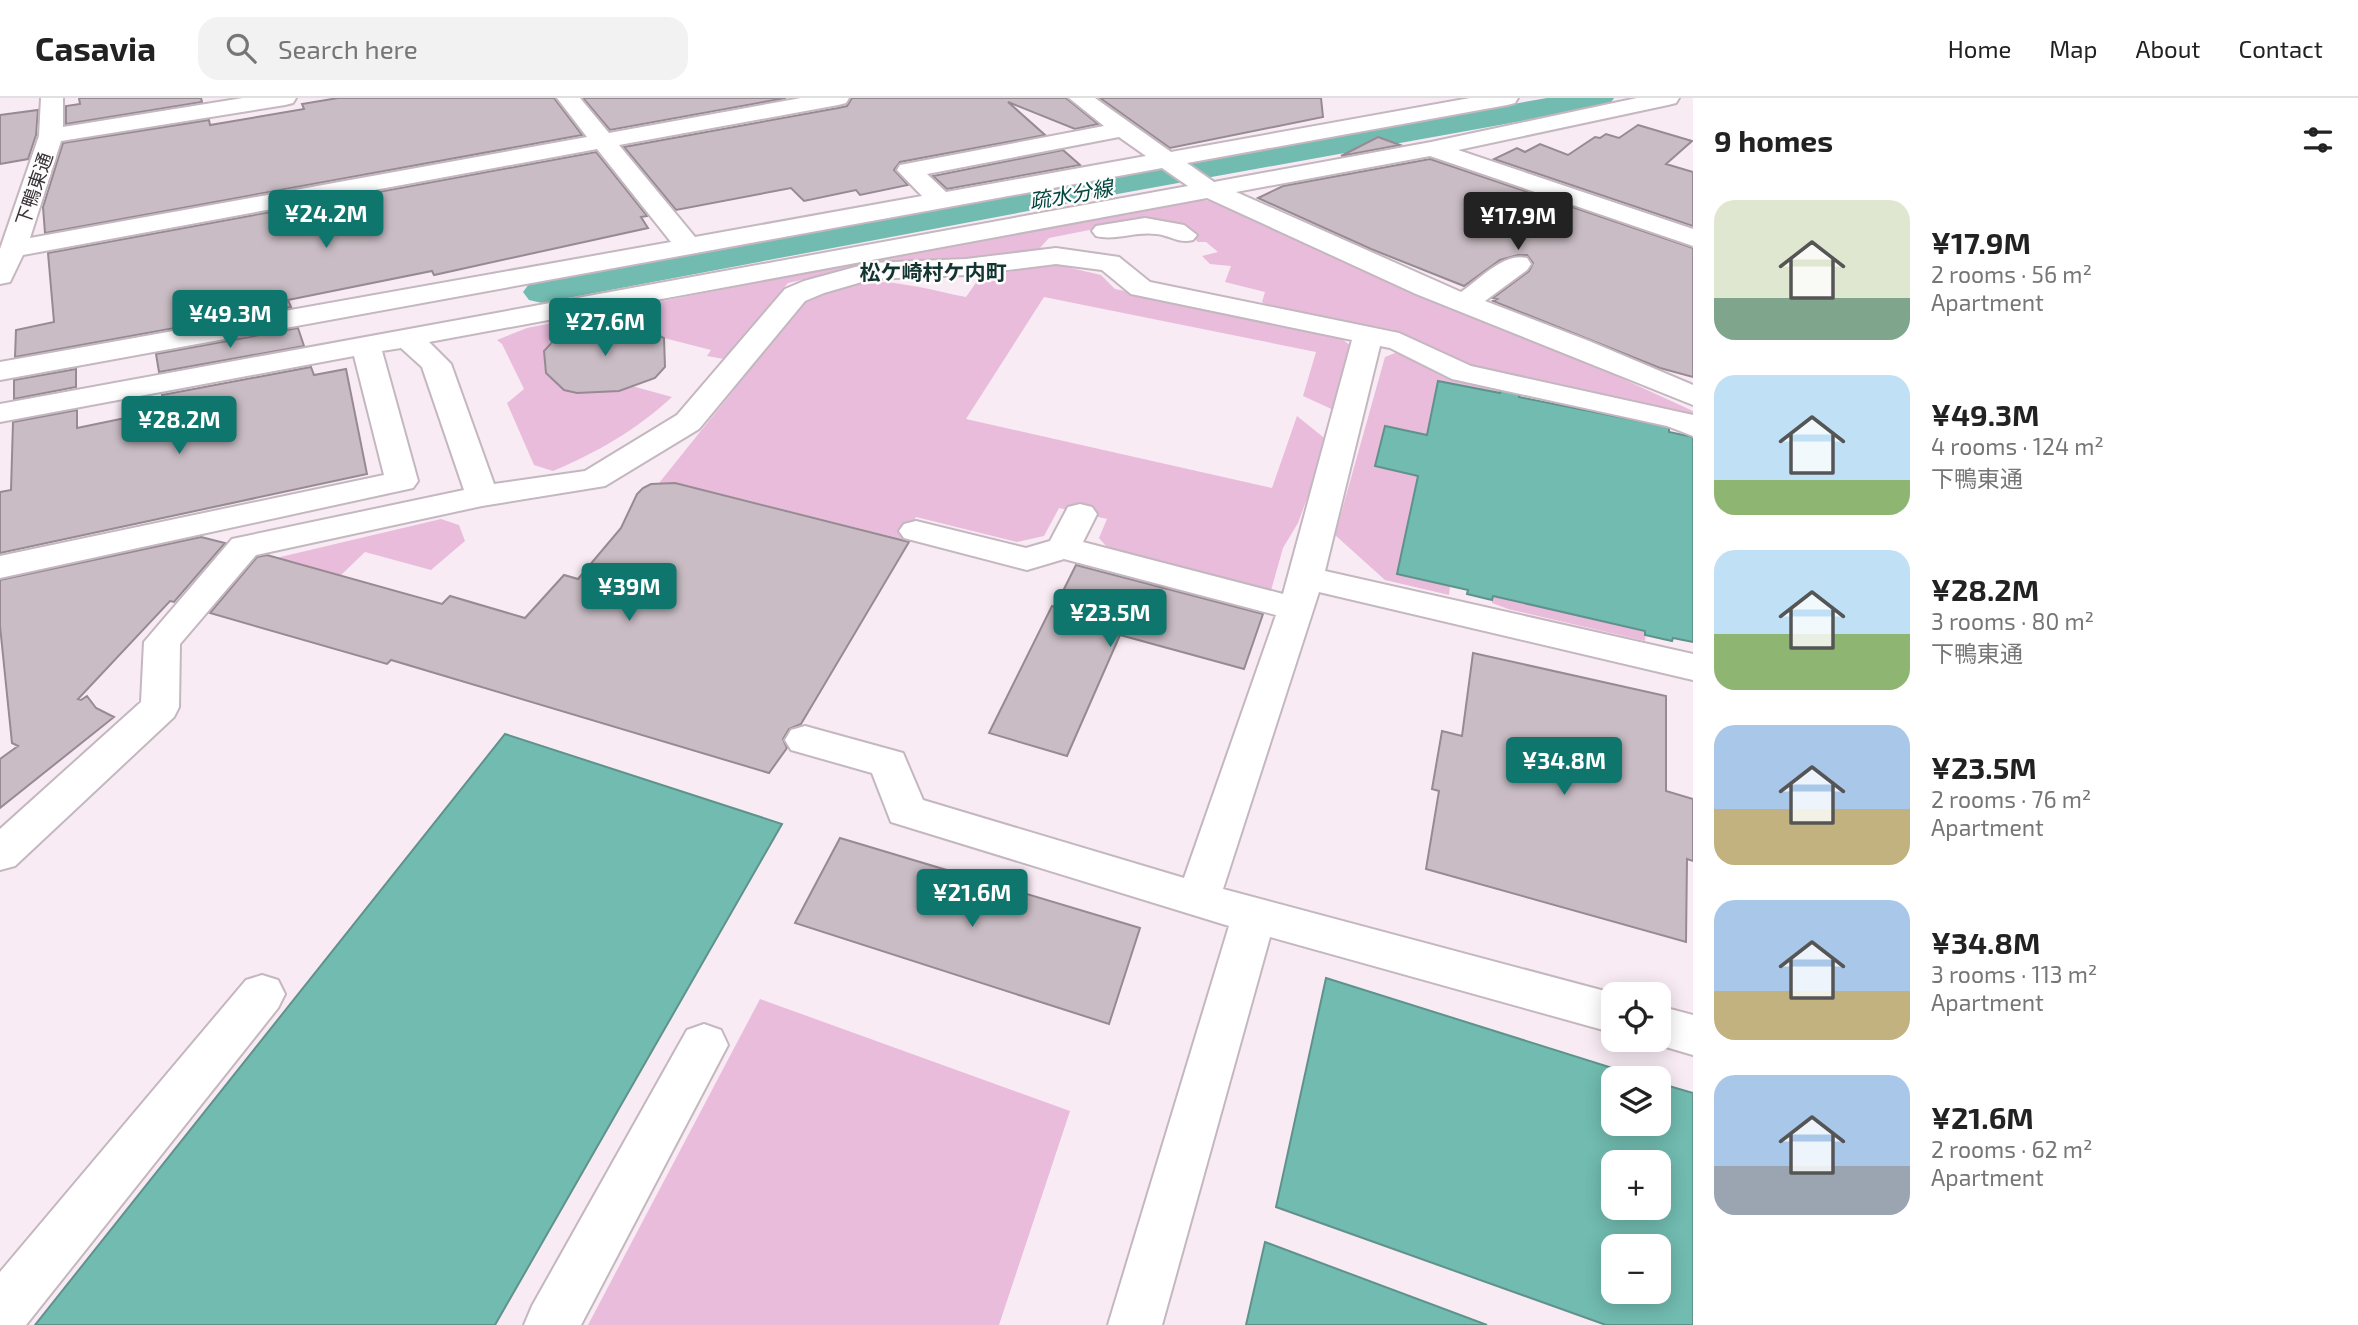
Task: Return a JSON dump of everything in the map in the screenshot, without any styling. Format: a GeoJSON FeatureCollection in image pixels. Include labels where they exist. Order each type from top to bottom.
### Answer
{"type":"FeatureCollection","features":[{"type":"Feature","properties":{"kind":"street","name":"下鴨東通"},"geometry":{"type":"LineString","coordinates":[[0,276],[13,248],[51,136],[52,98]]}},
{"type":"Feature","properties":{"kind":"street"},"geometry":{"type":"LineString","coordinates":[[51,136],[285,98]]}},
{"type":"Feature","properties":{"kind":"street"},"geometry":{"type":"LineString","coordinates":[[568,98],[687,245]]}},
{"type":"Feature","properties":{"kind":"street"},"geometry":{"type":"LineString","coordinates":[[13,248],[838,98]]}},
{"type":"Feature","properties":{"kind":"street"},"geometry":{"type":"LineString","coordinates":[[1080,98],[1162,159],[1208,189],[1426,288],[1579,347],[1693,396]]}},
{"type":"Feature","properties":{"kind":"street"},"geometry":{"type":"LineString","coordinates":[[0,371],[1507,98]]}},
{"type":"Feature","properties":{"kind":"street"},"geometry":{"type":"LineString","coordinates":[[0,414],[1431,149],[1668,98]]}},
{"type":"Feature","properties":{"kind":"street"},"geometry":{"type":"LineString","coordinates":[[1370,105],[1392,118]]}},
{"type":"Feature","properties":{"kind":"street"},"geometry":{"type":"LineString","coordinates":[[942,202],[909,170],[1123,130]]}},
{"type":"Feature","properties":{"kind":"street"},"geometry":{"type":"LineString","coordinates":[[1431,149],[1693,238]]}},
{"type":"Feature","properties":{"kind":"street"},"geometry":{"type":"LineString","coordinates":[[1056,256],[1074,236],[1140,224],[1173,228],[1184,235]]}},
{"type":"Feature","properties":{"kind":"street"},"geometry":{"type":"LineString","coordinates":[[0,854],[160,707],[162,642],[244,547],[482,496],[594,479],[688,422],[795,295],[870,271],[966,267],[1056,256],[1110,263],[1141,288],[1399,342],[1461,373],[1677,419],[1693,427]]}},
{"type":"Feature","properties":{"kind":"street"},"geometry":{"type":"LineString","coordinates":[[1464,303],[1518,264]]}},
{"type":"Feature","properties":{"kind":"street"},"geometry":{"type":"LineString","coordinates":[[1198,900],[1301,593],[1368,335]]}},
{"type":"Feature","properties":{"kind":"street"},"geometry":{"type":"LineString","coordinates":[[408,339],[436,364],[482,496]]}},
{"type":"Feature","properties":{"kind":"street"},"geometry":{"type":"LineString","coordinates":[[0,567],[402,481],[366,347]]}},
{"type":"Feature","properties":{"kind":"street"},"geometry":{"type":"LineString","coordinates":[[1063,548],[1080,514]]}},
{"type":"Feature","properties":{"kind":"street"},"geometry":{"type":"LineString","coordinates":[[916,531],[1027,559],[1063,548],[1693,667]]}},
{"type":"Feature","properties":{"kind":"street"},"geometry":{"type":"LineString","coordinates":[[805,740],[889,764],[906,811],[1198,900],[1601,1009]]}},
{"type":"Feature","properties":{"kind":"street"},"geometry":{"type":"LineString","coordinates":[[1135,1325],[1255,914]]}},
{"type":"Feature","properties":{"kind":"street"},"geometry":{"type":"LineString","coordinates":[[1,1309],[262,994]]}},
{"type":"Feature","properties":{"kind":"street"},"geometry":{"type":"LineString","coordinates":[[1671,1029],[1693,1035]]}},
{"type":"Feature","properties":{"kind":"street"},"geometry":{"type":"LineString","coordinates":[[551,1325],[704,1045]]}},
{"type":"Feature","properties":{"kind":"shaded area"},"geometry":{"type":"Polygon","coordinates":[[[1188,197],[1215,202],[1575,357],[1693,411],[1693,417],[1450,364],[1394,330],[1268,306],[1262,302],[1265,292],[1225,282],[1231,266],[1210,264],[1202,256],[1218,252],[1206,242],[1198,242],[1180,226],[1140,220],[1049,238],[1039,249],[971,260],[871,264],[788,283],[724,359],[707,356],[711,350],[664,338],[629,323],[590,326],[555,339],[544,352],[546,373],[564,390],[577,393],[619,391],[632,386],[672,397],[645,420],[616,439],[553,471],[534,465],[507,403],[524,389],[502,344],[497,340],[527,328],[1188,197]]]}},
{"type":"Feature","properties":{"kind":"shaded area"},"geometry":{"type":"Polygon","coordinates":[[[1054,264],[1101,275],[1115,289],[1334,333],[1355,349],[1338,412],[1303,396],[1316,352],[1044,297],[966,419],[1272,488],[1297,416],[1328,441],[1298,523],[1283,548],[1270,594],[1113,554],[1099,538],[1107,519],[1059,508],[1044,536],[1017,542],[916,517],[902,539],[681,484],[671,494],[658,493],[659,483],[810,295],[828,287],[867,281],[908,285],[966,297],[980,277],[1054,264]]]}},
{"type":"Feature","properties":{"kind":"shaded area"},"geometry":{"type":"Polygon","coordinates":[[[1395,353],[1408,355],[1440,375],[1502,387],[1500,393],[1438,381],[1427,435],[1386,426],[1418,475],[1398,573],[1450,586],[1449,595],[1385,580],[1335,535],[1385,357],[1395,353]]]}},
{"type":"Feature","properties":{"kind":"shaded area"},"geometry":{"type":"Polygon","coordinates":[[[1438,381],[1500,393],[1502,387],[1519,391],[1519,397],[1669,427],[1669,432],[1693,437],[1693,642],[1645,635],[1645,631],[1493,596],[1492,600],[1467,594],[1468,590],[1397,574],[1418,476],[1375,466],[1385,426],[1427,435],[1438,381]]]}},
{"type":"Feature","properties":{"kind":"shaded area"},"geometry":{"type":"Polygon","coordinates":[[[441,519],[459,525],[465,541],[431,570],[365,552],[340,576],[276,558],[441,519]]]}},
{"type":"Feature","properties":{"kind":"shaded area"},"geometry":{"type":"Polygon","coordinates":[[[1493,596],[1646,631],[1645,641],[1508,609],[1492,603],[1493,596]]]}},
{"type":"Feature","properties":{"kind":"shaded area"},"geometry":{"type":"Polygon","coordinates":[[[505,734],[782,824],[495,1325],[35,1325],[505,734]]]}},
{"type":"Feature","properties":{"kind":"shaded area"},"geometry":{"type":"Polygon","coordinates":[[[1326,978],[1606,1066],[1601,1066],[1601,1136],[1671,1136],[1671,1087],[1693,1093],[1693,1325],[1606,1325],[1276,1207],[1326,978]]]}},
{"type":"Feature","properties":{"kind":"shaded area"},"geometry":{"type":"Polygon","coordinates":[[[760,999],[1070,1111],[999,1325],[588,1325],[760,999]]]}},
{"type":"Feature","properties":{"kind":"shaded area"},"geometry":{"type":"Polygon","coordinates":[[[1265,1242],[1487,1325],[1246,1325],[1265,1242]]]}},
{"type":"Feature","properties":{"kind":"building"},"geometry":{"type":"Polygon","coordinates":[[[79,98],[201,98],[202,102],[66,124],[66,106],[80,104],[79,98]]]}},
{"type":"Feature","properties":{"kind":"building"},"geometry":{"type":"Polygon","coordinates":[[[338,98],[554,98],[582,135],[45,233],[43,207],[63,143],[209,120],[210,125],[304,109],[302,104],[338,98]]]}},
{"type":"Feature","properties":{"kind":"building"},"geometry":{"type":"Polygon","coordinates":[[[583,98],[786,98],[610,130],[583,98]]]}},
{"type":"Feature","properties":{"kind":"building"},"geometry":{"type":"Polygon","coordinates":[[[852,98],[1066,98],[1098,124],[1075,129],[1008,102],[1045,135],[900,162],[894,170],[908,185],[860,195],[856,190],[804,201],[791,188],[676,210],[624,147],[838,108],[847,106],[852,98]]]}},
{"type":"Feature","properties":{"kind":"building"},"geometry":{"type":"Polygon","coordinates":[[[1100,98],[1321,98],[1323,117],[1170,148],[1100,98]]]}},
{"type":"Feature","properties":{"kind":"building"},"geometry":{"type":"Polygon","coordinates":[[[38,110],[36,135],[28,159],[0,164],[0,115],[38,110]]]}},
{"type":"Feature","properties":{"kind":"building"},"geometry":{"type":"Polygon","coordinates":[[[1638,125],[1692,141],[1666,164],[1693,172],[1693,226],[1494,159],[1517,148],[1525,152],[1540,144],[1568,155],[1595,137],[1600,138],[1606,134],[1619,138],[1638,125]]]}},
{"type":"Feature","properties":{"kind":"building"},"geometry":{"type":"Polygon","coordinates":[[[1378,137],[1400,145],[1341,156],[1378,137]]]}},
{"type":"Feature","properties":{"kind":"building"},"geometry":{"type":"Polygon","coordinates":[[[1063,150],[1080,165],[947,189],[933,176],[1063,150]]]}},
{"type":"Feature","properties":{"kind":"building"},"geometry":{"type":"Polygon","coordinates":[[[596,152],[647,216],[641,217],[648,228],[434,275],[432,271],[288,300],[291,307],[15,357],[16,330],[54,322],[48,253],[596,152]]]}},
{"type":"Feature","properties":{"kind":"building"},"geometry":{"type":"Polygon","coordinates":[[[1430,159],[1693,248],[1693,377],[1660,368],[1493,301],[1497,299],[1493,298],[1529,271],[1533,263],[1527,255],[1500,260],[1464,286],[1371,249],[1258,198],[1283,186],[1430,159]]]}},
{"type":"Feature","properties":{"kind":"building"},"geometry":{"type":"Polygon","coordinates":[[[629,323],[664,338],[665,367],[655,378],[619,391],[577,393],[564,390],[546,373],[544,351],[555,339],[590,326],[629,323]]]}},
{"type":"Feature","properties":{"kind":"building"},"geometry":{"type":"Polygon","coordinates":[[[298,328],[304,346],[159,372],[156,354],[298,328]]]}},
{"type":"Feature","properties":{"kind":"building"},"geometry":{"type":"Polygon","coordinates":[[[311,367],[314,375],[346,369],[367,474],[0,553],[0,492],[11,490],[13,422],[77,410],[77,428],[164,410],[162,395],[311,367]]]}},
{"type":"Feature","properties":{"kind":"building"},"geometry":{"type":"Polygon","coordinates":[[[76,369],[76,387],[14,399],[14,380],[76,369]]]}},
{"type":"Feature","properties":{"kind":"building"},"geometry":{"type":"Polygon","coordinates":[[[675,483],[909,542],[801,724],[789,729],[783,739],[787,748],[769,773],[391,660],[387,664],[210,613],[257,557],[267,555],[442,604],[450,596],[525,618],[564,575],[578,579],[621,528],[637,494],[643,488],[651,484],[675,483]]]}},
{"type":"Feature","properties":{"kind":"building"},"geometry":{"type":"Polygon","coordinates":[[[201,537],[225,543],[174,602],[170,601],[78,699],[87,696],[96,708],[114,717],[0,808],[0,759],[18,746],[12,743],[0,626],[0,580],[201,537]]]}},
{"type":"Feature","properties":{"kind":"building"},"geometry":{"type":"Polygon","coordinates":[[[1076,565],[1263,614],[1244,669],[1120,635],[1067,756],[989,733],[1052,606],[1055,607],[1076,565]]]}},
{"type":"Feature","properties":{"kind":"building"},"geometry":{"type":"Polygon","coordinates":[[[1473,653],[1666,696],[1666,791],[1693,799],[1693,861],[1687,859],[1686,942],[1426,869],[1439,791],[1432,789],[1442,731],[1462,736],[1473,653]]]}},
{"type":"Feature","properties":{"kind":"building"},"geometry":{"type":"Polygon","coordinates":[[[840,838],[1140,928],[1109,1024],[795,923],[840,838]]]}},
{"type":"Feature","properties":{"kind":"waterway","name":"疏水分線"},"geometry":{"type":"LineString","coordinates":[[542,292],[1123,183],[1599,98]]}},
{"type":"Feature","properties":{"kind":"district","name":"松ケ崎村ケ内町"},"geometry":{"type":"Point","coordinates":[933,273]}}]}
